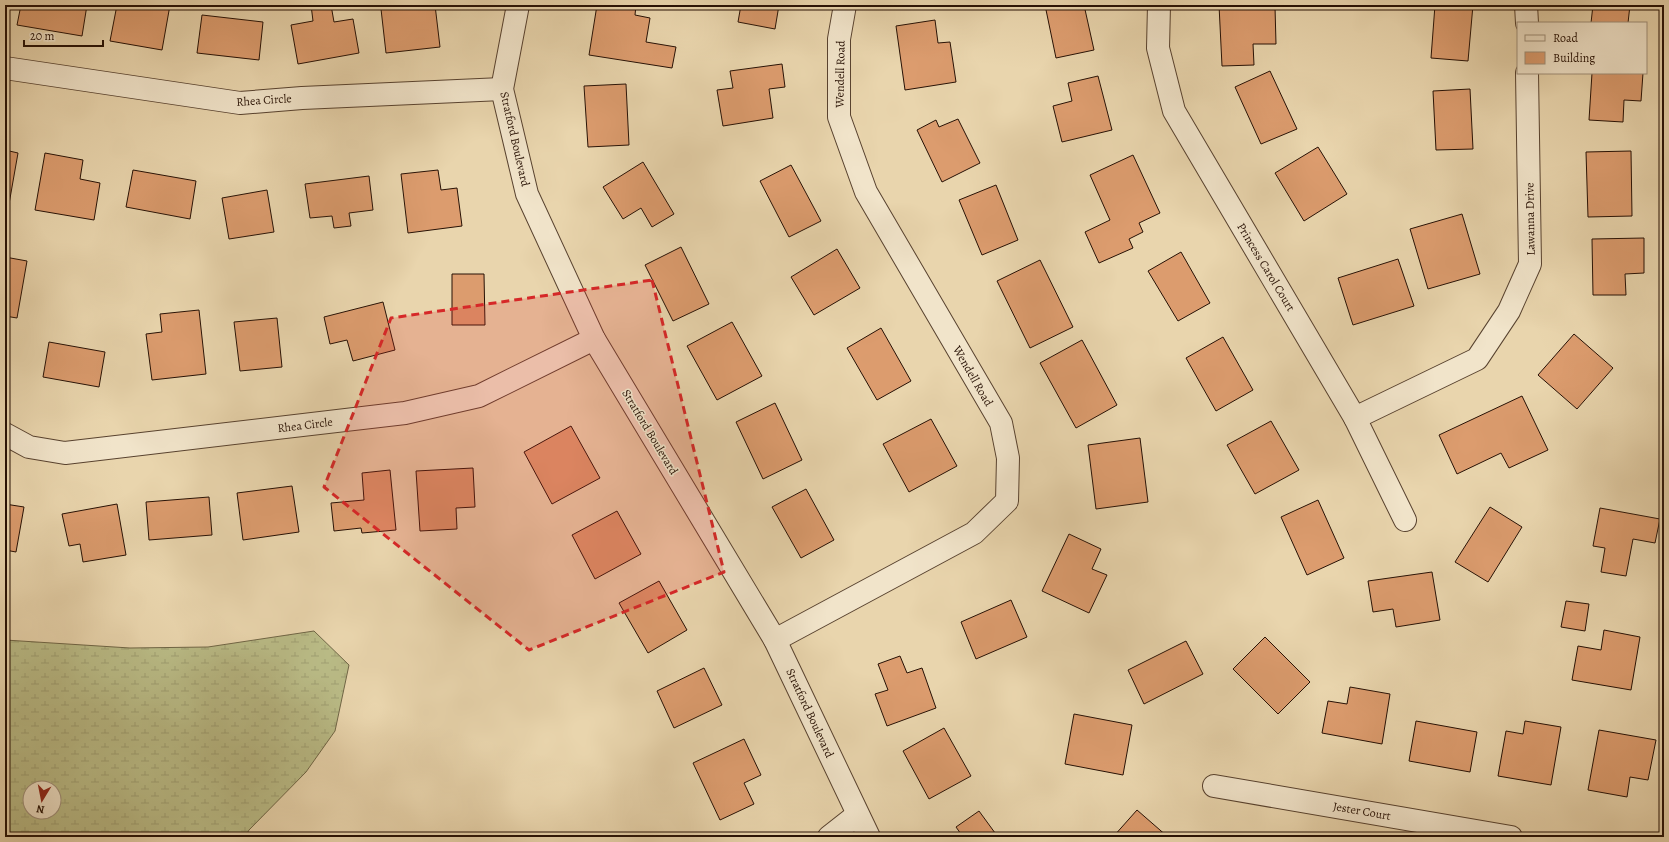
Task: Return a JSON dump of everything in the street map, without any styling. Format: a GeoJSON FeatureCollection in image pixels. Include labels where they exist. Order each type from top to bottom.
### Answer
{"type":"FeatureCollection","features":[{"type":"Feature","properties":{"kind":"street","name":"Stratford Boulevard"},"geometry":{"type":"LineString","coordinates":[[518,5],[502,89],[527,194],[594,339],[775,640],[869,837]]}},
{"type":"Feature","properties":{"kind":"street","name":"Wendell Road"},"geometry":{"type":"LineString","coordinates":[[775,640],[974,533],[1007,501],[1008,458],[1001,423],[866,192],[839,117],[839,39],[845,5]]}},
{"type":"Feature","properties":{"kind":"street","name":"Princess Carol Court"},"geometry":{"type":"LineString","coordinates":[[1158,5],[1158,48],[1174,111],[1355,418],[1404,520]]}},
{"type":"Feature","properties":{"kind":"street"},"geometry":{"type":"LineString","coordinates":[[1526,5],[1527,22]]}},
{"type":"Feature","properties":{"kind":"street","name":"Rhea Circle"},"geometry":{"type":"LineString","coordinates":[[5,68],[240,104],[302,98],[502,89]]}},
{"type":"Feature","properties":{"kind":"street","name":"Lawanna Drive"},"geometry":{"type":"LineString","coordinates":[[1355,418],[1477,359],[1509,311],[1530,264],[1527,74]]}},
{"type":"Feature","properties":{"kind":"street","name":"Rhea Circle"},"geometry":{"type":"LineString","coordinates":[[5,434],[29,447],[65,453],[406,413],[479,396],[594,339]]}},
{"type":"Feature","properties":{"kind":"street","name":"Jester Court"},"geometry":{"type":"LineString","coordinates":[[1214,786],[1510,837]]}},
{"type":"Feature","properties":{"kind":"street"},"geometry":{"type":"LineString","coordinates":[[829,837],[858,815]]}},
{"type":"Feature","properties":{"kind":"highlighted area"},"geometry":{"type":"Polygon","coordinates":[[[652,280],[724,572],[529,650],[324,487],[391,318],[652,280]]]}},
{"type":"Feature","properties":{"kind":"green space"},"geometry":{"type":"Polygon","coordinates":[[[314,631],[349,665],[335,731],[306,772],[249,830],[245,837],[5,837],[5,640],[130,648],[208,647],[314,631]]]}},
{"type":"Feature","properties":{"kind":"building"},"geometry":{"type":"Polygon","coordinates":[[[21,5],[87,5],[82,36],[17,25],[21,5]]]}},
{"type":"Feature","properties":{"kind":"building"},"geometry":{"type":"Polygon","coordinates":[[[117,5],[170,5],[162,50],[110,41],[117,5]]]}},
{"type":"Feature","properties":{"kind":"building"},"geometry":{"type":"Polygon","coordinates":[[[311,5],[331,5],[334,22],[353,19],[359,53],[298,64],[291,25],[313,21],[311,5]]]}},
{"type":"Feature","properties":{"kind":"building"},"geometry":{"type":"Polygon","coordinates":[[[400,5],[435,5],[440,47],[386,53],[381,9],[400,7],[400,5]]]}},
{"type":"Feature","properties":{"kind":"building"},"geometry":{"type":"Polygon","coordinates":[[[597,5],[636,5],[635,15],[650,18],[646,42],[676,47],[672,68],[589,55],[597,5]]]}},
{"type":"Feature","properties":{"kind":"building"},"geometry":{"type":"Polygon","coordinates":[[[741,5],[779,5],[775,29],[738,22],[741,5]]]}},
{"type":"Feature","properties":{"kind":"building"},"geometry":{"type":"Polygon","coordinates":[[[1045,5],[1084,5],[1094,50],[1056,58],[1045,5]]]}},
{"type":"Feature","properties":{"kind":"building"},"geometry":{"type":"Polygon","coordinates":[[[1219,5],[1255,5],[1255,7],[1275,7],[1276,44],[1253,44],[1254,65],[1222,66],[1219,5]]]}},
{"type":"Feature","properties":{"kind":"building"},"geometry":{"type":"Polygon","coordinates":[[[1435,5],[1473,5],[1468,61],[1431,58],[1435,5]]]}},
{"type":"Feature","properties":{"kind":"building"},"geometry":{"type":"Polygon","coordinates":[[[1593,5],[1630,5],[1628,22],[1591,22],[1593,5]]]}},
{"type":"Feature","properties":{"kind":"building"},"geometry":{"type":"Polygon","coordinates":[[[202,15],[263,22],[259,60],[197,53],[202,15]]]}},
{"type":"Feature","properties":{"kind":"building"},"geometry":{"type":"Polygon","coordinates":[[[935,20],[938,43],[950,42],[956,82],[905,90],[896,26],[935,20]]]}},
{"type":"Feature","properties":{"kind":"building"},"geometry":{"type":"Polygon","coordinates":[[[782,64],[785,87],[769,89],[773,118],[723,126],[717,90],[733,88],[730,71],[782,64]]]}},
{"type":"Feature","properties":{"kind":"building"},"geometry":{"type":"Polygon","coordinates":[[[1270,71],[1297,129],[1261,144],[1235,87],[1270,71]]]}},
{"type":"Feature","properties":{"kind":"building"},"geometry":{"type":"Polygon","coordinates":[[[1592,74],[1643,74],[1641,101],[1624,100],[1623,122],[1589,120],[1592,74]]]}},
{"type":"Feature","properties":{"kind":"building"},"geometry":{"type":"Polygon","coordinates":[[[1098,76],[1112,130],[1062,142],[1053,106],[1072,101],[1068,83],[1098,76]]]}},
{"type":"Feature","properties":{"kind":"building"},"geometry":{"type":"Polygon","coordinates":[[[626,84],[629,145],[588,147],[584,86],[626,84]]]}},
{"type":"Feature","properties":{"kind":"building"},"geometry":{"type":"Polygon","coordinates":[[[1470,89],[1473,149],[1436,150],[1433,91],[1470,89]]]}},
{"type":"Feature","properties":{"kind":"building"},"geometry":{"type":"Polygon","coordinates":[[[958,119],[980,163],[942,182],[917,130],[936,120],[939,127],[958,119]]]}},
{"type":"Feature","properties":{"kind":"building"},"geometry":{"type":"Polygon","coordinates":[[[1318,147],[1347,194],[1304,221],[1275,173],[1318,147]]]}},
{"type":"Feature","properties":{"kind":"building"},"geometry":{"type":"Polygon","coordinates":[[[5,150],[18,153],[9,204],[5,204],[5,150]]]}},
{"type":"Feature","properties":{"kind":"building"},"geometry":{"type":"Polygon","coordinates":[[[1631,151],[1632,216],[1588,217],[1586,152],[1631,151]]]}},
{"type":"Feature","properties":{"kind":"building"},"geometry":{"type":"Polygon","coordinates":[[[45,153],[83,160],[80,179],[100,183],[94,220],[35,210],[45,153]]]}},
{"type":"Feature","properties":{"kind":"building"},"geometry":{"type":"Polygon","coordinates":[[[1133,155],[1160,213],[1139,223],[1143,232],[1129,239],[1133,248],[1099,263],[1085,232],[1110,220],[1090,175],[1133,155]]]}},
{"type":"Feature","properties":{"kind":"building"},"geometry":{"type":"Polygon","coordinates":[[[643,162],[674,214],[652,227],[641,208],[623,219],[603,187],[643,162]]]}},
{"type":"Feature","properties":{"kind":"building"},"geometry":{"type":"Polygon","coordinates":[[[791,165],[821,221],[789,237],[760,181],[791,165]]]}},
{"type":"Feature","properties":{"kind":"building"},"geometry":{"type":"Polygon","coordinates":[[[133,170],[196,181],[190,219],[126,207],[133,170]]]}},
{"type":"Feature","properties":{"kind":"building"},"geometry":{"type":"Polygon","coordinates":[[[438,170],[441,190],[457,188],[462,226],[408,233],[401,174],[438,170]]]}},
{"type":"Feature","properties":{"kind":"building"},"geometry":{"type":"Polygon","coordinates":[[[369,176],[373,210],[349,213],[351,226],[334,228],[332,216],[310,218],[305,184],[369,176]]]}},
{"type":"Feature","properties":{"kind":"building"},"geometry":{"type":"Polygon","coordinates":[[[996,185],[1018,240],[982,255],[959,200],[996,185]]]}},
{"type":"Feature","properties":{"kind":"building"},"geometry":{"type":"Polygon","coordinates":[[[267,190],[274,232],[229,239],[222,198],[267,190]]]}},
{"type":"Feature","properties":{"kind":"building"},"geometry":{"type":"Polygon","coordinates":[[[1462,214],[1480,274],[1428,289],[1410,229],[1462,214]]]}},
{"type":"Feature","properties":{"kind":"building"},"geometry":{"type":"Polygon","coordinates":[[[1644,238],[1644,273],[1625,274],[1626,295],[1593,295],[1592,239],[1644,238]]]}},
{"type":"Feature","properties":{"kind":"building"},"geometry":{"type":"Polygon","coordinates":[[[681,247],[709,304],[673,321],[645,265],[681,247]]]}},
{"type":"Feature","properties":{"kind":"building"},"geometry":{"type":"Polygon","coordinates":[[[837,249],[860,288],[814,315],[791,277],[837,249]]]}},
{"type":"Feature","properties":{"kind":"building"},"geometry":{"type":"Polygon","coordinates":[[[1181,252],[1210,303],[1178,321],[1148,271],[1181,252]]]}},
{"type":"Feature","properties":{"kind":"building"},"geometry":{"type":"Polygon","coordinates":[[[5,257],[27,261],[17,318],[5,316],[5,257]]]}},
{"type":"Feature","properties":{"kind":"building"},"geometry":{"type":"Polygon","coordinates":[[[1398,259],[1414,306],[1353,325],[1338,278],[1398,259]]]}},
{"type":"Feature","properties":{"kind":"building"},"geometry":{"type":"Polygon","coordinates":[[[1040,260],[1073,327],[1030,348],[997,281],[1040,260]]]}},
{"type":"Feature","properties":{"kind":"building"},"geometry":{"type":"Polygon","coordinates":[[[452,274],[484,274],[485,325],[452,325],[452,274]]]}},
{"type":"Feature","properties":{"kind":"building"},"geometry":{"type":"Polygon","coordinates":[[[383,302],[395,350],[353,361],[347,340],[330,344],[324,317],[383,302]]]}},
{"type":"Feature","properties":{"kind":"building"},"geometry":{"type":"Polygon","coordinates":[[[199,310],[206,374],[152,380],[146,334],[162,332],[160,314],[199,310]]]}},
{"type":"Feature","properties":{"kind":"building"},"geometry":{"type":"Polygon","coordinates":[[[277,318],[282,367],[240,371],[234,322],[277,318]]]}},
{"type":"Feature","properties":{"kind":"building"},"geometry":{"type":"Polygon","coordinates":[[[732,322],[762,376],[717,400],[687,346],[732,322]]]}},
{"type":"Feature","properties":{"kind":"building"},"geometry":{"type":"Polygon","coordinates":[[[881,328],[911,381],[877,400],[847,348],[881,328]]]}},
{"type":"Feature","properties":{"kind":"building"},"geometry":{"type":"Polygon","coordinates":[[[1574,334],[1613,368],[1577,409],[1538,375],[1574,334]]]}},
{"type":"Feature","properties":{"kind":"building"},"geometry":{"type":"Polygon","coordinates":[[[1223,337],[1253,390],[1216,411],[1186,358],[1223,337]]]}},
{"type":"Feature","properties":{"kind":"building"},"geometry":{"type":"Polygon","coordinates":[[[1082,340],[1117,405],[1076,428],[1040,363],[1082,340]]]}},
{"type":"Feature","properties":{"kind":"building"},"geometry":{"type":"Polygon","coordinates":[[[49,342],[105,352],[99,387],[43,377],[49,342]]]}},
{"type":"Feature","properties":{"kind":"building"},"geometry":{"type":"Polygon","coordinates":[[[1522,396],[1548,450],[1509,468],[1501,453],[1457,474],[1439,435],[1522,396]]]}},
{"type":"Feature","properties":{"kind":"building"},"geometry":{"type":"Polygon","coordinates":[[[775,403],[802,460],[763,479],[736,422],[775,403]]]}},
{"type":"Feature","properties":{"kind":"building"},"geometry":{"type":"Polygon","coordinates":[[[931,419],[957,466],[909,492],[883,444],[931,419]]]}},
{"type":"Feature","properties":{"kind":"building"},"geometry":{"type":"Polygon","coordinates":[[[1271,421],[1299,470],[1255,494],[1227,445],[1271,421]]]}},
{"type":"Feature","properties":{"kind":"building"},"geometry":{"type":"Polygon","coordinates":[[[571,426],[600,478],[552,504],[524,452],[571,426]]]}},
{"type":"Feature","properties":{"kind":"building"},"geometry":{"type":"Polygon","coordinates":[[[1140,438],[1148,502],[1096,509],[1088,445],[1140,438]]]}},
{"type":"Feature","properties":{"kind":"building"},"geometry":{"type":"Polygon","coordinates":[[[473,468],[475,507],[456,508],[457,529],[420,531],[416,471],[473,468]]]}},
{"type":"Feature","properties":{"kind":"building"},"geometry":{"type":"Polygon","coordinates":[[[390,470],[396,530],[362,533],[361,528],[334,531],[331,503],[364,500],[362,473],[390,470]]]}},
{"type":"Feature","properties":{"kind":"building"},"geometry":{"type":"Polygon","coordinates":[[[292,486],[299,532],[243,540],[237,493],[292,486]]]}},
{"type":"Feature","properties":{"kind":"building"},"geometry":{"type":"Polygon","coordinates":[[[806,489],[834,540],[801,558],[772,507],[806,489]]]}},
{"type":"Feature","properties":{"kind":"building"},"geometry":{"type":"Polygon","coordinates":[[[209,497],[212,535],[149,540],[146,502],[209,497]]]}},
{"type":"Feature","properties":{"kind":"building"},"geometry":{"type":"Polygon","coordinates":[[[1318,500],[1344,558],[1307,575],[1281,517],[1318,500]]]}},
{"type":"Feature","properties":{"kind":"building"},"geometry":{"type":"Polygon","coordinates":[[[5,504],[24,507],[16,552],[5,550],[5,504]]]}},
{"type":"Feature","properties":{"kind":"building"},"geometry":{"type":"Polygon","coordinates":[[[117,504],[126,555],[83,562],[80,544],[69,546],[62,514],[117,504]]]}},
{"type":"Feature","properties":{"kind":"building"},"geometry":{"type":"Polygon","coordinates":[[[1490,507],[1522,527],[1488,582],[1455,562],[1490,507]]]}},
{"type":"Feature","properties":{"kind":"building"},"geometry":{"type":"Polygon","coordinates":[[[1600,508],[1660,519],[1655,543],[1633,539],[1626,576],[1601,572],[1605,548],[1593,546],[1600,508]]]}},
{"type":"Feature","properties":{"kind":"building"},"geometry":{"type":"Polygon","coordinates":[[[617,511],[641,554],[595,579],[572,535],[617,511]]]}},
{"type":"Feature","properties":{"kind":"building"},"geometry":{"type":"Polygon","coordinates":[[[1069,534],[1101,549],[1092,569],[1107,575],[1089,613],[1042,591],[1069,534]]]}},
{"type":"Feature","properties":{"kind":"building"},"geometry":{"type":"Polygon","coordinates":[[[1432,572],[1440,620],[1396,627],[1393,609],[1373,612],[1368,581],[1432,572]]]}},
{"type":"Feature","properties":{"kind":"building"},"geometry":{"type":"Polygon","coordinates":[[[659,581],[687,630],[648,653],[619,603],[659,581]]]}},
{"type":"Feature","properties":{"kind":"building"},"geometry":{"type":"Polygon","coordinates":[[[1011,600],[1027,637],[976,659],[961,622],[1011,600]]]}},
{"type":"Feature","properties":{"kind":"building"},"geometry":{"type":"Polygon","coordinates":[[[1566,601],[1589,604],[1585,631],[1561,627],[1566,601]]]}},
{"type":"Feature","properties":{"kind":"building"},"geometry":{"type":"Polygon","coordinates":[[[1604,630],[1640,637],[1631,690],[1572,680],[1578,646],[1601,650],[1604,630]]]}},
{"type":"Feature","properties":{"kind":"building"},"geometry":{"type":"Polygon","coordinates":[[[1265,637],[1310,682],[1278,714],[1233,669],[1265,637]]]}},
{"type":"Feature","properties":{"kind":"building"},"geometry":{"type":"Polygon","coordinates":[[[1186,641],[1203,674],[1144,704],[1128,670],[1186,641]]]}},
{"type":"Feature","properties":{"kind":"building"},"geometry":{"type":"Polygon","coordinates":[[[900,656],[907,673],[922,668],[936,708],[887,726],[875,694],[888,690],[878,664],[900,656]]]}},
{"type":"Feature","properties":{"kind":"building"},"geometry":{"type":"Polygon","coordinates":[[[704,668],[722,705],[674,728],[657,691],[704,668]]]}},
{"type":"Feature","properties":{"kind":"building"},"geometry":{"type":"Polygon","coordinates":[[[1350,687],[1390,694],[1382,744],[1322,733],[1328,701],[1347,704],[1350,687]]]}},
{"type":"Feature","properties":{"kind":"building"},"geometry":{"type":"Polygon","coordinates":[[[1074,714],[1132,725],[1123,775],[1065,764],[1074,714]]]}},
{"type":"Feature","properties":{"kind":"building"},"geometry":{"type":"Polygon","coordinates":[[[1416,721],[1477,732],[1470,772],[1409,761],[1416,721]]]}},
{"type":"Feature","properties":{"kind":"building"},"geometry":{"type":"Polygon","coordinates":[[[1525,721],[1561,727],[1551,785],[1498,776],[1506,731],[1523,734],[1525,721]]]}},
{"type":"Feature","properties":{"kind":"building"},"geometry":{"type":"Polygon","coordinates":[[[944,728],[971,776],[929,799],[903,751],[944,728]]]}},
{"type":"Feature","properties":{"kind":"building"},"geometry":{"type":"Polygon","coordinates":[[[1599,730],[1656,740],[1648,780],[1630,777],[1627,797],[1588,790],[1599,730]]]}},
{"type":"Feature","properties":{"kind":"building"},"geometry":{"type":"Polygon","coordinates":[[[744,739],[761,775],[744,783],[754,804],[720,820],[693,763],[744,739]]]}},
{"type":"Feature","properties":{"kind":"building"},"geometry":{"type":"Polygon","coordinates":[[[1137,810],[1168,837],[1113,837],[1137,810]]]}},
{"type":"Feature","properties":{"kind":"building"},"geometry":{"type":"Polygon","coordinates":[[[979,811],[998,837],[963,837],[956,827],[979,811]]]}}]}
